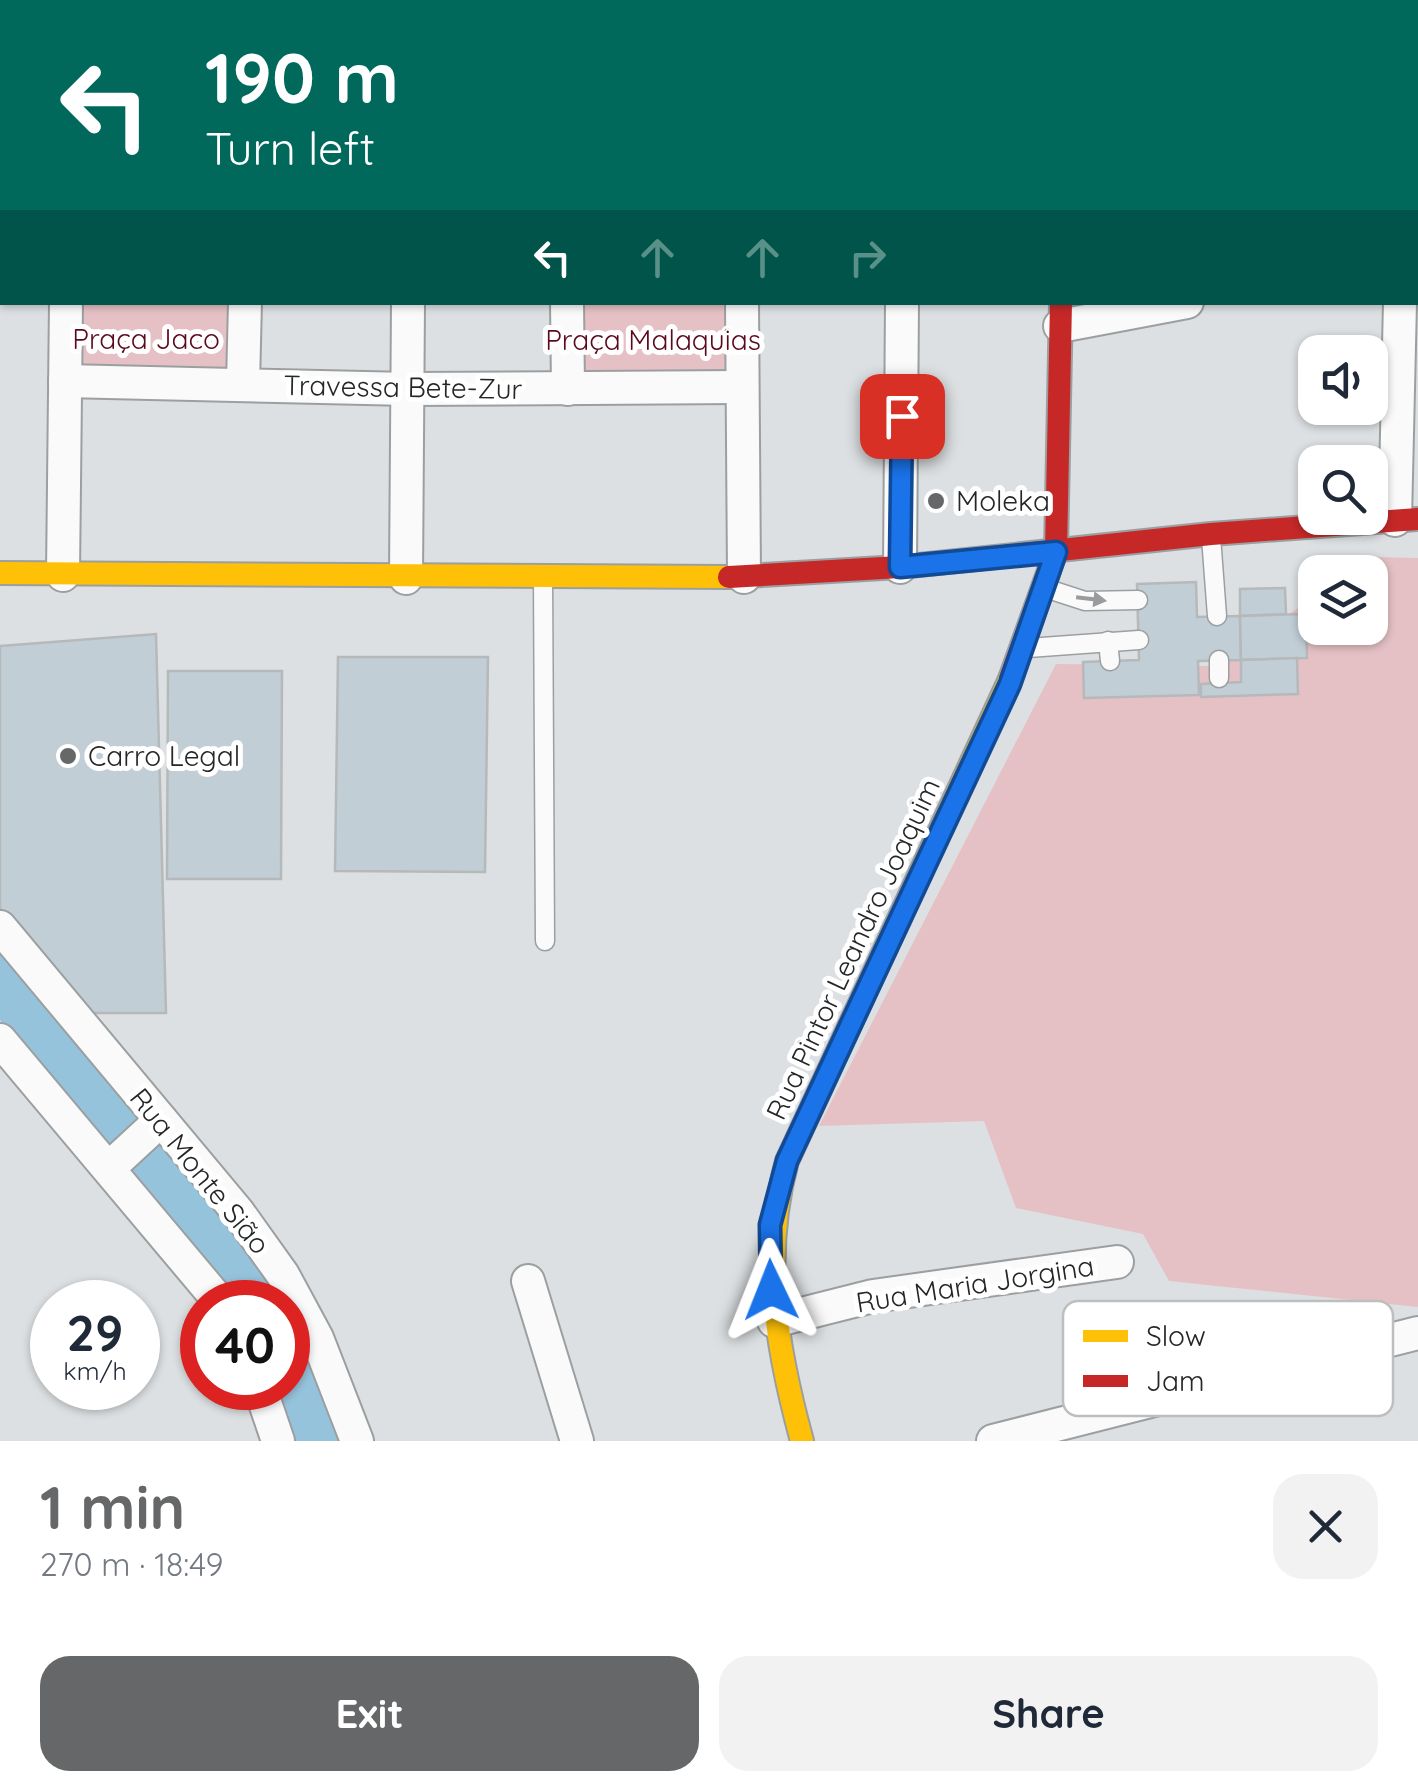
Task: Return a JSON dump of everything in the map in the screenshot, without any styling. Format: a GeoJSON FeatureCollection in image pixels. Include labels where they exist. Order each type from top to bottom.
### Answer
{"type":"FeatureCollection","features":[{"type":"Feature","properties":{"kind":"main road","name":"Rua Pintor Leandro Joaquim"},"geometry":{"type":"LineString","coordinates":[[802,1441],[774,1321],[770,1225],[787,1161],[993,722],[1045,588],[1056,552],[1060,314]]}},
{"type":"Feature","properties":{"kind":"main road"},"geometry":{"type":"LineString","coordinates":[[0,573],[744,577],[900,567],[1211,534],[1406,519]]}},
{"type":"Feature","properties":{"kind":"street"},"geometry":{"type":"LineString","coordinates":[[64,575],[66,305]]}},
{"type":"Feature","properties":{"kind":"street"},"geometry":{"type":"LineString","coordinates":[[243,384],[245,305]]}},
{"type":"Feature","properties":{"kind":"street"},"geometry":{"type":"LineString","coordinates":[[406,578],[408,305]]}},
{"type":"Feature","properties":{"kind":"street"},"geometry":{"type":"LineString","coordinates":[[567,305],[568,390]]}},
{"type":"Feature","properties":{"kind":"street"},"geometry":{"type":"LineString","coordinates":[[742,305],[744,577]]}},
{"type":"Feature","properties":{"kind":"street"},"geometry":{"type":"LineString","coordinates":[[900,567],[902,305]]}},
{"type":"Feature","properties":{"kind":"street"},"geometry":{"type":"LineString","coordinates":[[1060,314],[1155,305]]}},
{"type":"Feature","properties":{"kind":"street"},"geometry":{"type":"LineString","coordinates":[[1400,305],[1406,519]]}},
{"type":"Feature","properties":{"kind":"street","name":"Travessa Bete-Zur"},"geometry":{"type":"LineString","coordinates":[[65,381],[408,389],[741,388]]}},
{"type":"Feature","properties":{"kind":"street","name":"Rua Monte Sião"},"geometry":{"type":"LineString","coordinates":[[0,927],[136,1143],[208,1280]]}},
{"type":"Feature","properties":{"kind":"street","name":"Rua Monte Sião"},"geometry":{"type":"LineString","coordinates":[[0,1040],[136,1143],[284,1275],[317,1338],[357,1441]]}},
{"type":"Feature","properties":{"kind":"street","name":"Rua Maria Jorgina"},"geometry":{"type":"LineString","coordinates":[[774,1321],[873,1296],[1118,1262]]}},
{"type":"Feature","properties":{"kind":"street"},"geometry":{"type":"LineString","coordinates":[[528,1281],[577,1441]]}},
{"type":"Feature","properties":{"kind":"street"},"geometry":{"type":"LineString","coordinates":[[1393,1339],[1418,1333]]}},
{"type":"Feature","properties":{"kind":"street"},"geometry":{"type":"LineString","coordinates":[[267,1410],[278,1441]]}},
{"type":"Feature","properties":{"kind":"street"},"geometry":{"type":"LineString","coordinates":[[993,1441],[1091,1416]]}},
{"type":"Feature","properties":{"kind":"lane"},"geometry":{"type":"LineString","coordinates":[[1211,534],[1206,596],[1217,616]]}},
{"type":"Feature","properties":{"kind":"lane"},"geometry":{"type":"LineString","coordinates":[[543,577],[545,940]]}},
{"type":"Feature","properties":{"kind":"lane"},"geometry":{"type":"LineString","coordinates":[[1045,588],[1085,600],[1138,600]]}},
{"type":"Feature","properties":{"kind":"lane"},"geometry":{"type":"LineString","coordinates":[[1023,649],[1139,640]]}},
{"type":"Feature","properties":{"kind":"lane"},"geometry":{"type":"LineString","coordinates":[[1108,641],[1110,661]]}},
{"type":"Feature","properties":{"kind":"green space","name":"Praça Jaco"},"geometry":{"type":"Polygon","coordinates":[[[60,305],[234,305],[233,376],[58,374],[60,305]]]}},
{"type":"Feature","properties":{"kind":"green space","name":"Praça Malaquias"},"geometry":{"type":"Polygon","coordinates":[[[574,305],[733,305],[732,378],[573,376],[574,305]]]}},
{"type":"Feature","properties":{"kind":"green space"},"geometry":{"type":"Polygon","coordinates":[[[1388,557],[1418,558],[1418,1307],[1393,1304],[1393,1301],[1169,1281],[1143,1234],[1016,1208],[984,1121],[819,1126],[1056,664],[1210,666],[1298,608],[1298,645],[1388,645],[1388,557]]]}},
{"type":"Feature","properties":{"kind":"building"},"geometry":{"type":"Polygon","coordinates":[[[1196,582],[1197,617],[1240,616],[1241,660],[1198,661],[1199,695],[1084,698],[1083,662],[1139,660],[1137,584],[1196,582]]]}},
{"type":"Feature","properties":{"kind":"building"},"geometry":{"type":"Polygon","coordinates":[[[1285,588],[1286,614],[1240,616],[1240,589],[1285,588]]]}},
{"type":"Feature","properties":{"kind":"building"},"geometry":{"type":"Polygon","coordinates":[[[1298,614],[1298,645],[1307,645],[1307,658],[1241,660],[1240,616],[1298,614]]]}},
{"type":"Feature","properties":{"kind":"building"},"geometry":{"type":"Polygon","coordinates":[[[156,634],[166,1013],[86,1013],[0,918],[0,646],[156,634]]]}},
{"type":"Feature","properties":{"kind":"building"},"geometry":{"type":"Polygon","coordinates":[[[338,657],[488,657],[485,872],[335,871],[338,657]]]}},
{"type":"Feature","properties":{"kind":"building"},"geometry":{"type":"Polygon","coordinates":[[[1297,658],[1298,694],[1201,697],[1201,684],[1241,682],[1241,660],[1297,658]]]}},
{"type":"Feature","properties":{"kind":"building"},"geometry":{"type":"Polygon","coordinates":[[[168,671],[282,671],[281,879],[167,879],[168,671]]]}},
{"type":"Feature","properties":{"kind":"waterway"},"geometry":{"type":"LineString","coordinates":[[0,980],[211,1230],[244,1280]]}},
{"type":"Feature","properties":{"kind":"waterway"},"geometry":{"type":"LineString","coordinates":[[302,1410],[313,1441]]}},
{"type":"Feature","properties":{"kind":"traffic: slow"},"geometry":{"type":"LineString","coordinates":[[0,573],[729,577]]}},
{"type":"Feature","properties":{"kind":"traffic: slow"},"geometry":{"type":"LineString","coordinates":[[802,1441],[779,1336],[773,1267],[779,1197],[787,1161],[1010,679]]}},
{"type":"Feature","properties":{"kind":"traffic: jam"},"geometry":{"type":"LineString","coordinates":[[1010,679],[1056,551],[1061,305]]}},
{"type":"Feature","properties":{"kind":"traffic: jam"},"geometry":{"type":"LineString","coordinates":[[729,577],[900,567],[1211,534],[1418,519]]}},
{"type":"Feature","properties":{"kind":"place","name":"Moleka"},"geometry":{"type":"Point","coordinates":[936,501]}},
{"type":"Feature","properties":{"kind":"place","name":"Carro Legal"},"geometry":{"type":"Point","coordinates":[68,756]}},
{"type":"Feature","properties":{"kind":"route"},"geometry":{"type":"LineString","coordinates":[[771,1290],[770,1225],[787,1161],[1010,684],[1056,552],[900,567],[902,416]]}}]}
